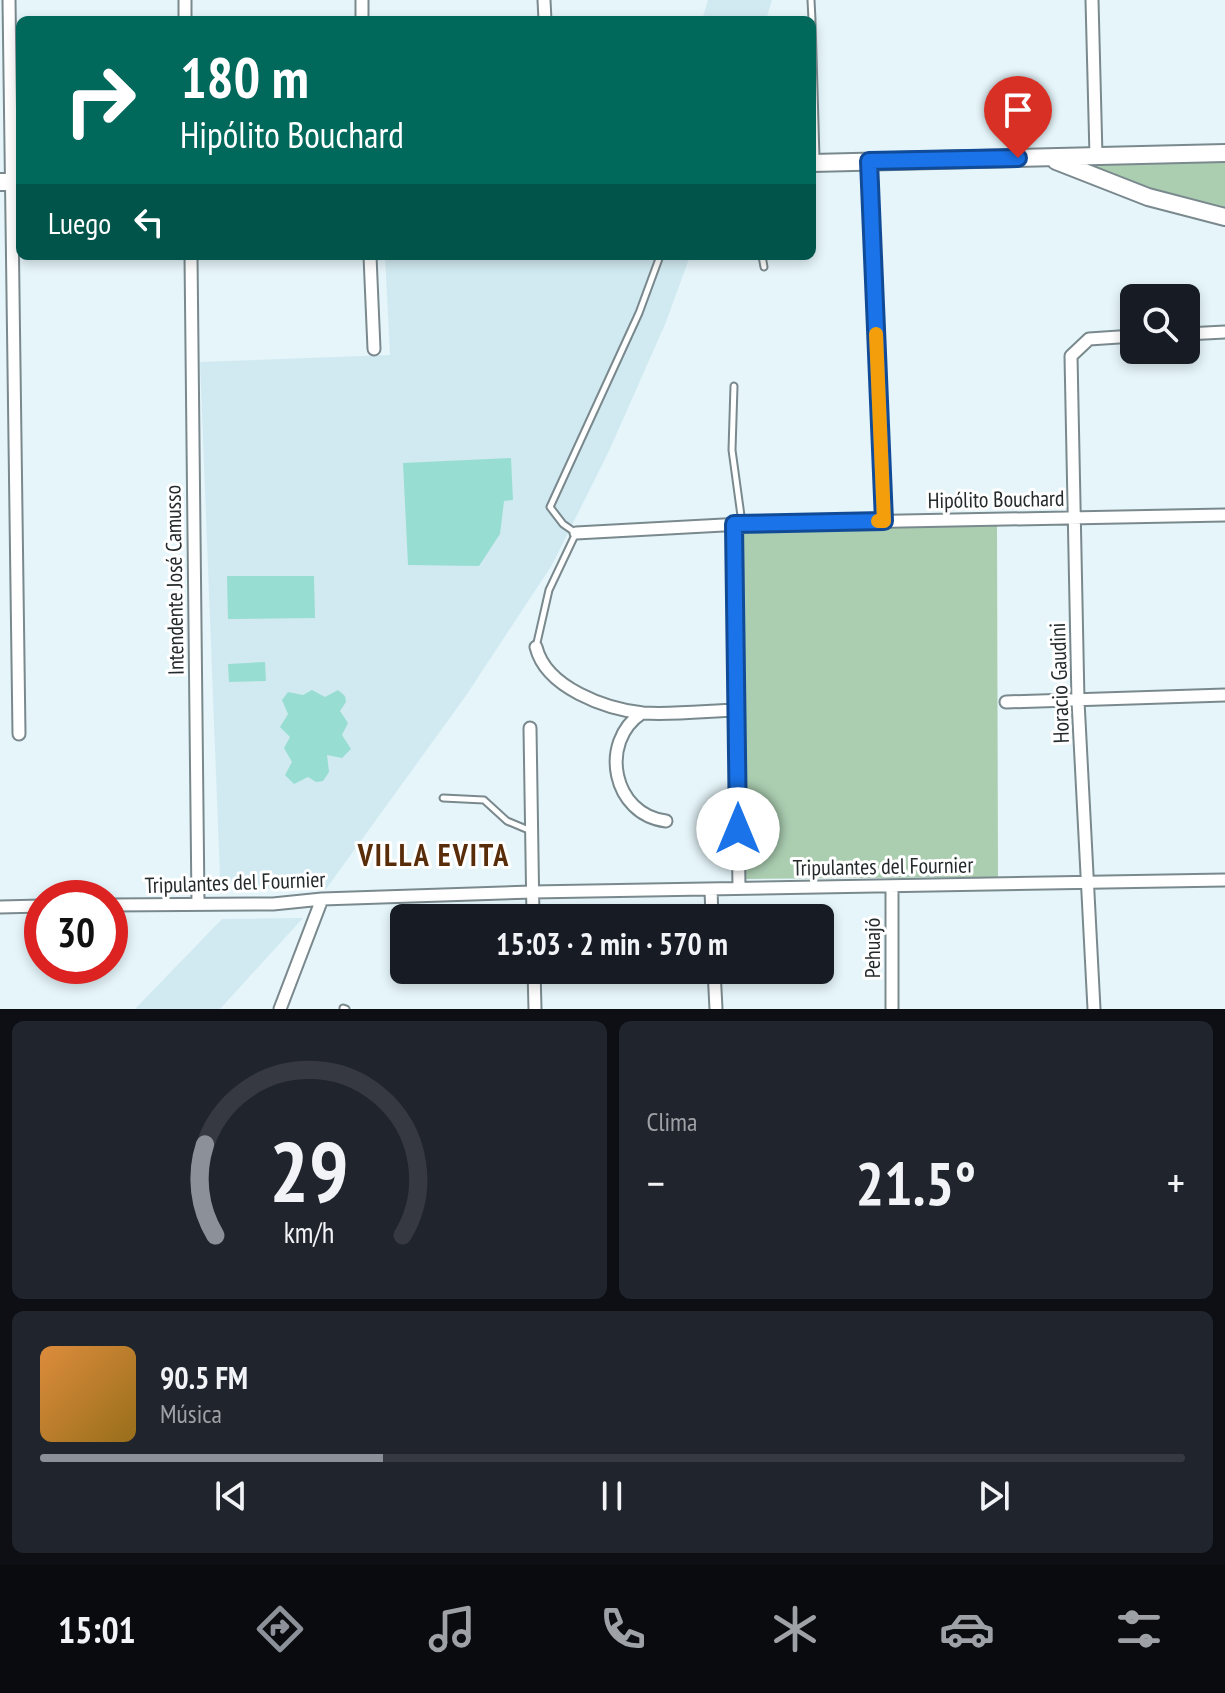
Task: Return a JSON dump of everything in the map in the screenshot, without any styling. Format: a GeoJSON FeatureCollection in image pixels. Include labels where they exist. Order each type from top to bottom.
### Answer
{"type":"FeatureCollection","features":[{"type":"Feature","properties":{"kind":"street"},"geometry":{"type":"LineString","coordinates":[[9,0],[19,734]]}},
{"type":"Feature","properties":{"kind":"street"},"geometry":{"type":"LineString","coordinates":[[1092,0],[1096,156]]}},
{"type":"Feature","properties":{"kind":"street"},"geometry":{"type":"LineString","coordinates":[[816,163],[1225,153]]}},
{"type":"Feature","properties":{"kind":"street"},"geometry":{"type":"LineString","coordinates":[[1047,158],[1134,192],[1225,217]]}},
{"type":"Feature","properties":{"kind":"street"},"geometry":{"type":"LineString","coordinates":[[869,161],[884,521]]}},
{"type":"Feature","properties":{"kind":"street","name":"Intendente José Camusso"},"geometry":{"type":"LineString","coordinates":[[191,260],[198,903]]}},
{"type":"Feature","properties":{"kind":"street"},"geometry":{"type":"LineString","coordinates":[[370,260],[374,349]]}},
{"type":"Feature","properties":{"kind":"street"},"geometry":{"type":"LineString","coordinates":[[1200,333],[1225,332]]}},
{"type":"Feature","properties":{"kind":"street","name":"Horacio Gaudini"},"geometry":{"type":"LineString","coordinates":[[1094,1009],[1078,701],[1071,356],[1089,339],[1120,337]]}},
{"type":"Feature","properties":{"kind":"street","name":"Hipólito Bouchard"},"geometry":{"type":"LineString","coordinates":[[576,533],[738,524],[1225,515]]}},
{"type":"Feature","properties":{"kind":"street"},"geometry":{"type":"LineString","coordinates":[[738,524],[739,888]]}},
{"type":"Feature","properties":{"kind":"street"},"geometry":{"type":"LineString","coordinates":[[536,647],[544,664],[577,693],[642,713],[737,710]]}},
{"type":"Feature","properties":{"kind":"street"},"geometry":{"type":"LineString","coordinates":[[1006,702],[1225,695]]}},
{"type":"Feature","properties":{"kind":"street"},"geometry":{"type":"LineString","coordinates":[[642,713],[626,729],[616,753],[616,768],[621,790],[634,809],[653,819],[666,821]]}},
{"type":"Feature","properties":{"kind":"street"},"geometry":{"type":"LineString","coordinates":[[530,728],[532,904]]}},
{"type":"Feature","properties":{"kind":"street","name":"Tripulantes del Fournier"},"geometry":{"type":"LineString","coordinates":[[128,905],[273,904],[322,899],[532,892],[1225,880]]}},
{"type":"Feature","properties":{"kind":"street","name":"Pehuajó"},"geometry":{"type":"LineString","coordinates":[[892,886],[892,1009]]}},
{"type":"Feature","properties":{"kind":"street"},"geometry":{"type":"LineString","coordinates":[[711,889],[712,904]]}},
{"type":"Feature","properties":{"kind":"street"},"geometry":{"type":"LineString","coordinates":[[280,1009],[322,899]]}},
{"type":"Feature","properties":{"kind":"street"},"geometry":{"type":"LineString","coordinates":[[0,907],[24,906]]}},
{"type":"Feature","properties":{"kind":"street"},"geometry":{"type":"LineString","coordinates":[[534,984],[535,1009]]}},
{"type":"Feature","properties":{"kind":"street"},"geometry":{"type":"LineString","coordinates":[[715,984],[716,1009]]}},
{"type":"Feature","properties":{"kind":"lane"},"geometry":{"type":"LineString","coordinates":[[536,647],[549,590],[576,533],[563,524],[550,507],[624,349],[658,260]]}},
{"type":"Feature","properties":{"kind":"lane"},"geometry":{"type":"LineString","coordinates":[[763,260],[764,267]]}},
{"type":"Feature","properties":{"kind":"lane"},"geometry":{"type":"LineString","coordinates":[[734,386],[732,450],[738,524]]}},
{"type":"Feature","properties":{"kind":"lane"},"geometry":{"type":"LineString","coordinates":[[443,798],[484,800],[507,821],[531,832]]}},
{"type":"Feature","properties":{"kind":"shaded area"},"geometry":{"type":"Polygon","coordinates":[[[708,0],[772,0],[767,16],[703,16],[708,0]]]}},
{"type":"Feature","properties":{"kind":"shaded area"},"geometry":{"type":"Polygon","coordinates":[[[385,260],[689,260],[666,322],[609,451],[552,565],[465,697],[326,889],[249,889],[220,877],[200,362],[390,355],[385,260]]]}},
{"type":"Feature","properties":{"kind":"shaded area"},"geometry":{"type":"Polygon","coordinates":[[[303,918],[220,1009],[135,1009],[222,919],[303,918]]]}},
{"type":"Feature","properties":{"kind":"green space"},"geometry":{"type":"Polygon","coordinates":[[[1225,159],[1225,211],[1087,168],[1086,164],[1225,159]]]}},
{"type":"Feature","properties":{"kind":"green space"},"geometry":{"type":"Polygon","coordinates":[[[997,526],[998,877],[746,879],[740,530],[997,526]]]}},
{"type":"Feature","properties":{"kind":"building"},"geometry":{"type":"Polygon","coordinates":[[[511,458],[513,500],[504,501],[500,534],[479,566],[408,565],[403,463],[511,458]]]}},
{"type":"Feature","properties":{"kind":"building"},"geometry":{"type":"Polygon","coordinates":[[[227,576],[314,576],[315,618],[228,619],[227,576]]]}},
{"type":"Feature","properties":{"kind":"building"},"geometry":{"type":"Polygon","coordinates":[[[265,662],[266,681],[229,682],[228,664],[265,662]]]}},
{"type":"Feature","properties":{"kind":"building"},"geometry":{"type":"Polygon","coordinates":[[[312,690],[325,697],[338,690],[345,696],[346,702],[340,711],[348,723],[342,735],[351,749],[342,758],[327,755],[329,772],[323,781],[316,782],[308,777],[294,784],[285,775],[292,762],[284,748],[290,737],[280,727],[288,714],[282,700],[288,692],[303,695],[312,690]]]}},
{"type":"Feature","properties":{"kind":"slow traffic"},"geometry":{"type":"LineString","coordinates":[[876,334],[884,521],[878,521]]}},
{"type":"Feature","properties":{"kind":"district","name":"VILLA EVITA"},"geometry":{"type":"Point","coordinates":[434,856]}},
{"type":"Feature","properties":{"kind":"route"},"geometry":{"type":"LineString","coordinates":[[738,829],[734,524],[884,521],[869,161],[1018,158]]}}]}
